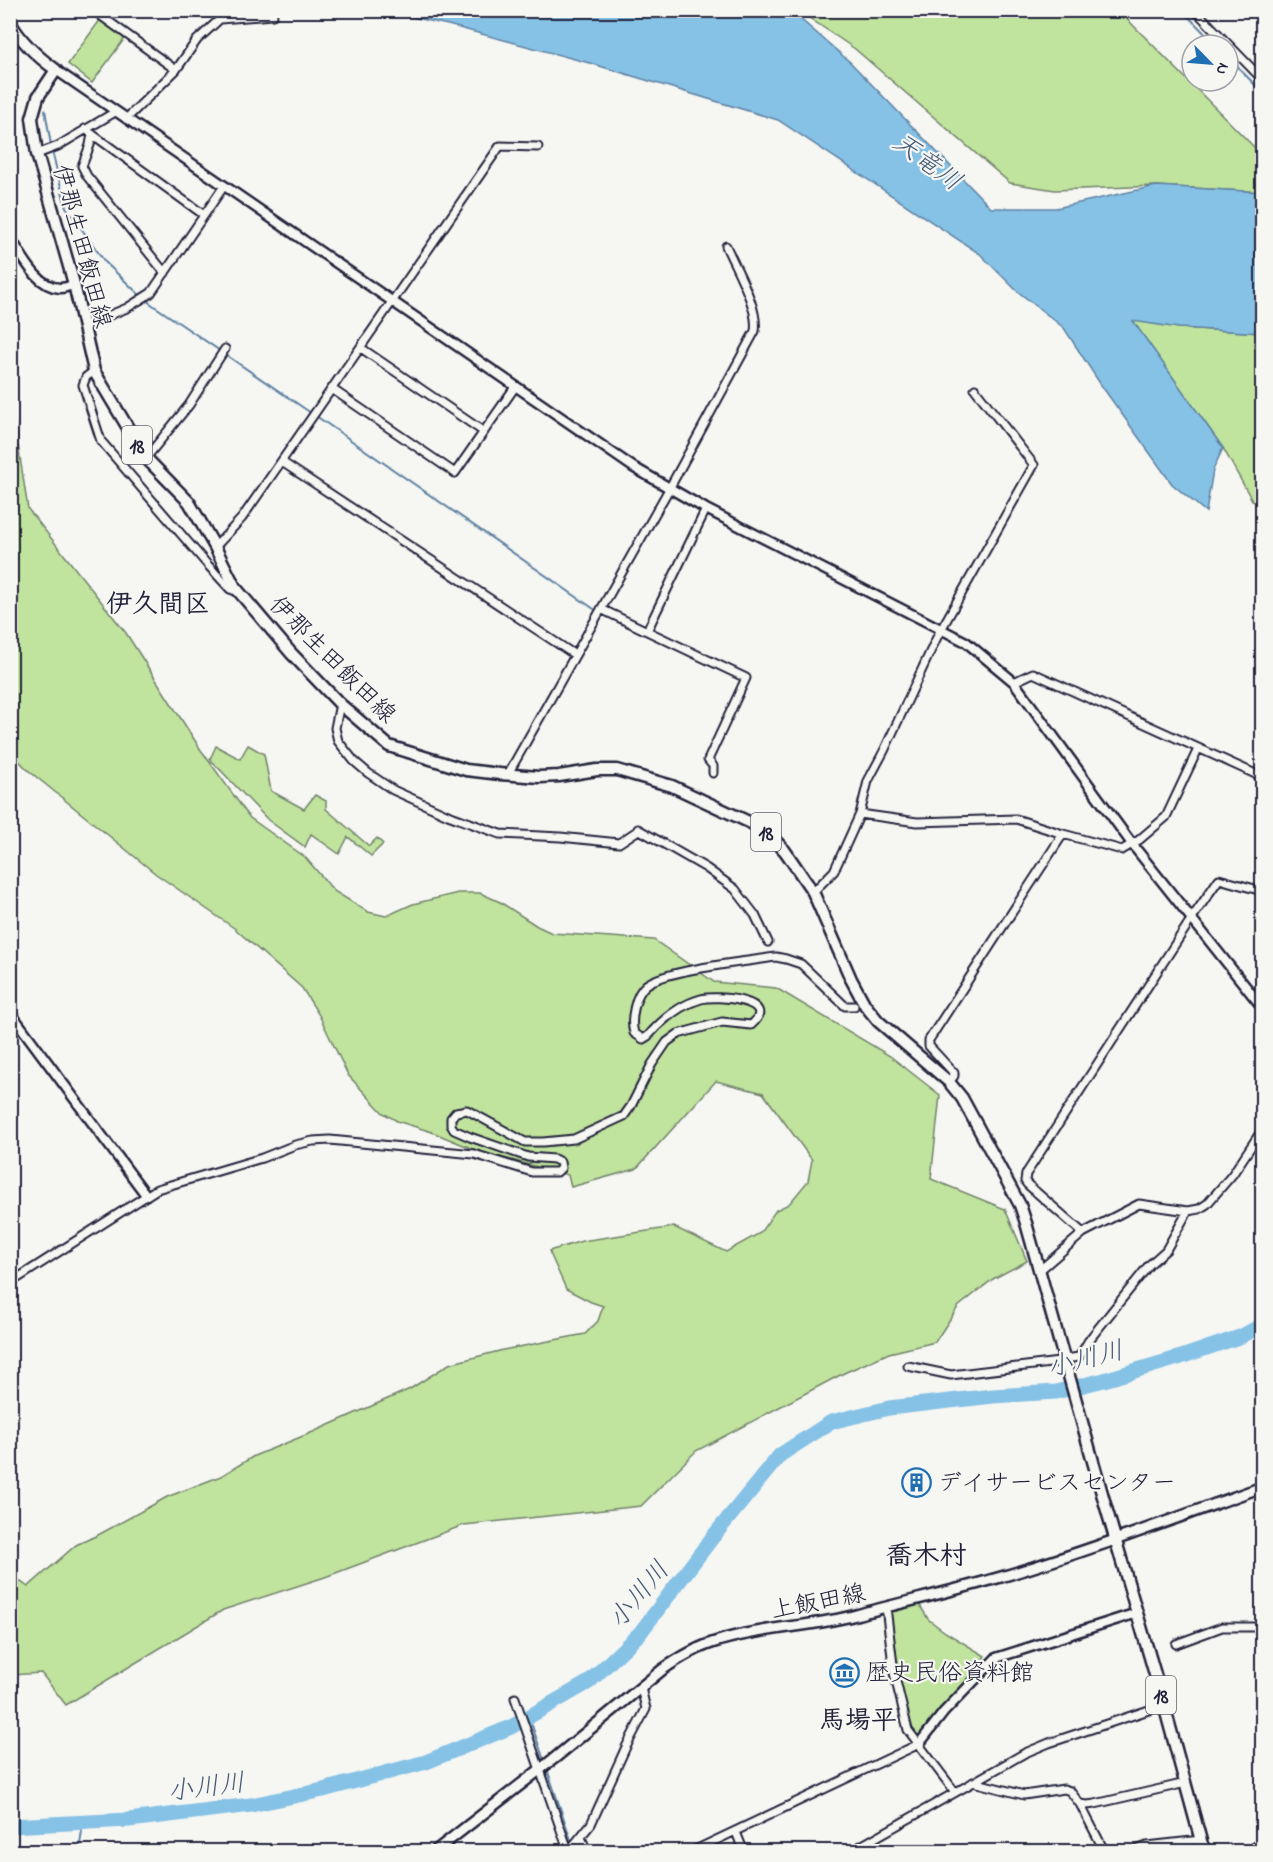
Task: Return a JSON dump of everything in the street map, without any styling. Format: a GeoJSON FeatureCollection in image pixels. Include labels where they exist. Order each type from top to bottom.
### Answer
{"type":"FeatureCollection","features":[{"type":"Feature","properties":{"kind":"main road"},"geometry":{"type":"LineString","coordinates":[[10,22],[27,46],[56,70]]}},
{"type":"Feature","properties":{"kind":"main road","name":"伊那生田飯田線"},"geometry":{"type":"LineString","coordinates":[[56,70],[38,97],[32,118],[94,371],[146,458],[189,502],[216,548],[235,587],[291,652],[340,704],[389,746],[466,770],[539,777],[617,770],[672,786],[753,824],[770,835],[785,850],[813,892],[851,980],[865,1005],[878,1021],[949,1082],[962,1098],[1020,1205],[1204,1851]]}},
{"type":"Feature","properties":{"kind":"main road","name":"上飯田線"},"geometry":{"type":"LineString","coordinates":[[434,1851],[680,1657],[717,1641],[738,1635],[810,1625],[1000,1577],[1115,1540],[1263,1487]]}},
{"type":"Feature","properties":{"kind":"street"},"geometry":{"type":"LineString","coordinates":[[93,10],[176,70]]}},
{"type":"Feature","properties":{"kind":"street"},"geometry":{"type":"LineString","coordinates":[[1195,10],[1263,79]]}},
{"type":"Feature","properties":{"kind":"street"},"geometry":{"type":"LineString","coordinates":[[126,119],[176,70],[197,40],[220,19],[273,15]]}},
{"type":"Feature","properties":{"kind":"street"},"geometry":{"type":"LineString","coordinates":[[56,70],[633,467],[706,509],[966,642],[1014,682],[1132,844],[1263,1007]]}},
{"type":"Feature","properties":{"kind":"street"},"geometry":{"type":"LineString","coordinates":[[42,152],[58,146],[115,112]]}},
{"type":"Feature","properties":{"kind":"street"},"geometry":{"type":"LineString","coordinates":[[85,129],[204,215]]}},
{"type":"Feature","properties":{"kind":"street"},"geometry":{"type":"LineString","coordinates":[[92,134],[82,166],[87,176],[165,273]]}},
{"type":"Feature","properties":{"kind":"street"},"geometry":{"type":"LineString","coordinates":[[216,548],[242,519],[500,146],[538,147]]}},
{"type":"Feature","properties":{"kind":"street"},"geometry":{"type":"LineString","coordinates":[[83,326],[140,302],[151,293],[224,186]]}},
{"type":"Feature","properties":{"kind":"street"},"geometry":{"type":"LineString","coordinates":[[10,237],[39,279],[61,289],[74,284]]}},
{"type":"Feature","properties":{"kind":"street"},"geometry":{"type":"LineString","coordinates":[[508,774],[669,489],[755,331],[754,310],[726,246]]}},
{"type":"Feature","properties":{"kind":"street"},"geometry":{"type":"LineString","coordinates":[[361,348],[484,432]]}},
{"type":"Feature","properties":{"kind":"street"},"geometry":{"type":"LineString","coordinates":[[146,458],[189,405],[224,352]]}},
{"type":"Feature","properties":{"kind":"street"},"geometry":{"type":"LineString","coordinates":[[94,371],[86,377],[83,385],[101,441],[206,563],[230,589],[241,594]]}},
{"type":"Feature","properties":{"kind":"street"},"geometry":{"type":"LineString","coordinates":[[332,389],[455,473],[514,387]]}},
{"type":"Feature","properties":{"kind":"street"},"geometry":{"type":"LineString","coordinates":[[813,892],[834,871],[860,814],[868,781],[942,629],[1034,465],[975,389]]}},
{"type":"Feature","properties":{"kind":"street"},"geometry":{"type":"LineString","coordinates":[[282,462],[575,655]]}},
{"type":"Feature","properties":{"kind":"street"},"geometry":{"type":"LineString","coordinates":[[647,631],[706,509]]}},
{"type":"Feature","properties":{"kind":"street"},"geometry":{"type":"LineString","coordinates":[[601,609],[746,678],[708,760],[713,773]]}},
{"type":"Feature","properties":{"kind":"street"},"geometry":{"type":"LineString","coordinates":[[1014,682],[1033,673],[1263,777]]}},
{"type":"Feature","properties":{"kind":"street"},"geometry":{"type":"LineString","coordinates":[[340,704],[335,728],[338,741],[368,773],[393,790],[448,815],[500,834],[619,843],[638,829],[706,868],[735,889],[755,915],[768,942]]}},
{"type":"Feature","properties":{"kind":"street"},"geometry":{"type":"LineString","coordinates":[[860,814],[917,822],[1016,819],[1122,850],[1166,817],[1198,749]]}},
{"type":"Feature","properties":{"kind":"street"},"geometry":{"type":"LineString","coordinates":[[949,1082],[954,1073],[929,1046],[929,1040],[1062,834]]}},
{"type":"Feature","properties":{"kind":"street"},"geometry":{"type":"LineString","coordinates":[[1083,1233],[1027,1184],[1026,1174],[1219,879],[1263,891]]}},
{"type":"Feature","properties":{"kind":"street"},"geometry":{"type":"LineString","coordinates":[[10,1283],[157,1189],[262,1158],[295,1145],[330,1140],[474,1154],[532,1172],[557,1172],[561,1168],[560,1162],[554,1159],[528,1157],[470,1137],[454,1130],[451,1118],[456,1112],[467,1110],[525,1142],[574,1138],[624,1116],[652,1064],[667,1042],[678,1034],[722,1022],[751,1025],[757,1020],[759,1013],[753,1004],[717,998],[701,999],[676,1010],[643,1039],[634,1033],[632,1025],[637,999],[641,990],[648,983],[659,978],[776,957],[801,964],[845,1006],[854,1006]]}},
{"type":"Feature","properties":{"kind":"street"},"geometry":{"type":"LineString","coordinates":[[10,1012],[146,1195]]}},
{"type":"Feature","properties":{"kind":"street"},"geometry":{"type":"LineString","coordinates":[[1040,1270],[1083,1233],[1139,1204],[1188,1211],[1199,1209],[1207,1204],[1232,1175],[1263,1130]]}},
{"type":"Feature","properties":{"kind":"street"},"geometry":{"type":"LineString","coordinates":[[908,1366],[951,1376],[1063,1362],[1079,1357],[1089,1340],[1149,1265],[1166,1250],[1188,1211]]}},
{"type":"Feature","properties":{"kind":"street"},"geometry":{"type":"LineString","coordinates":[[886,1607],[894,1673],[908,1730],[956,1792]]}},
{"type":"Feature","properties":{"kind":"street"},"geometry":{"type":"LineString","coordinates":[[691,1851],[736,1832],[919,1744],[944,1712],[996,1658],[1137,1613]]}},
{"type":"Feature","properties":{"kind":"street"},"geometry":{"type":"LineString","coordinates":[[1176,1644],[1222,1627],[1263,1627]]}},
{"type":"Feature","properties":{"kind":"street"},"geometry":{"type":"LineString","coordinates":[[516,1700],[568,1851],[591,1824],[646,1709],[641,1688]]}},
{"type":"Feature","properties":{"kind":"street"},"geometry":{"type":"LineString","coordinates":[[850,1851],[1025,1753],[1164,1705]]}},
{"type":"Feature","properties":{"kind":"street"},"geometry":{"type":"LineString","coordinates":[[973,1782],[1024,1796],[1064,1789],[1070,1791],[1080,1804],[1105,1851]]}},
{"type":"Feature","properties":{"kind":"street"},"geometry":{"type":"LineString","coordinates":[[1080,1804],[1095,1804],[1186,1783]]}},
{"type":"Feature","properties":{"kind":"street"},"geometry":{"type":"LineString","coordinates":[[736,1832],[744,1851]]}},
{"type":"Feature","properties":{"kind":"street"},"geometry":{"type":"LineString","coordinates":[[581,1837],[586,1851]]}},
{"type":"Feature","properties":{"kind":"street"},"geometry":{"type":"LineString","coordinates":[[1251,1851],[1263,1838]]}},
{"type":"Feature","properties":{"kind":"street"},"geometry":{"type":"LineString","coordinates":[[1131,1851],[1147,1846],[1201,1840],[1209,1851]]}},
{"type":"Feature","properties":{"kind":"green space"},"geometry":{"type":"Polygon","coordinates":[[[799,11],[1119,11],[1180,72],[1180,93],[1200,93],[1262,155],[1262,192],[1156,186],[1055,190],[1010,183],[855,49],[799,11]]]}},
{"type":"Feature","properties":{"kind":"green space"},"geometry":{"type":"Polygon","coordinates":[[[100,20],[125,38],[92,83],[68,64],[100,20]]]}},
{"type":"Feature","properties":{"kind":"green space"},"geometry":{"type":"Polygon","coordinates":[[[1132,320],[1179,328],[1262,333],[1262,508],[1252,500],[1223,448],[1132,320]]]}},
{"type":"Feature","properties":{"kind":"green space"},"geometry":{"type":"Polygon","coordinates":[[[11,399],[28,509],[126,633],[201,750],[250,818],[305,857],[334,891],[368,912],[386,916],[413,904],[458,893],[480,893],[500,902],[552,933],[654,940],[714,982],[776,988],[890,1056],[940,1095],[931,1179],[1005,1209],[1027,1261],[993,1279],[958,1307],[935,1342],[889,1353],[844,1373],[696,1451],[641,1506],[464,1525],[325,1577],[223,1610],[66,1705],[41,1673],[11,1675],[11,1583],[17,1579],[28,1587],[76,1545],[167,1497],[221,1476],[254,1456],[410,1389],[449,1364],[503,1350],[585,1334],[598,1321],[603,1306],[566,1289],[549,1251],[582,1241],[674,1227],[726,1252],[760,1233],[776,1210],[789,1204],[808,1181],[812,1160],[763,1093],[716,1081],[636,1169],[571,1187],[568,1175],[478,1151],[432,1132],[397,1121],[383,1113],[348,1075],[319,1015],[302,988],[234,928],[156,874],[29,771],[11,753],[11,399]]]}},
{"type":"Feature","properties":{"kind":"green space"},"geometry":{"type":"Polygon","coordinates":[[[248,745],[264,754],[271,791],[304,809],[315,795],[326,801],[326,809],[369,846],[377,838],[383,844],[371,856],[348,837],[339,854],[311,834],[305,847],[268,820],[210,759],[216,746],[240,759],[248,745]]]}},
{"type":"Feature","properties":{"kind":"green space"},"geometry":{"type":"Polygon","coordinates":[[[918,1602],[928,1619],[985,1656],[944,1712],[919,1741],[908,1728],[903,1710],[886,1607],[918,1602]]]}},
{"type":"Feature","properties":{"kind":"water","name":"天竜川"},"geometry":{"type":"Polygon","coordinates":[[[384,11],[791,11],[850,62],[991,208],[1056,208],[1156,186],[1262,192],[1262,333],[1179,328],[1133,321],[1223,448],[1213,470],[1206,512],[1172,484],[1101,385],[1064,328],[1017,291],[980,254],[778,120],[593,64],[448,25],[384,11]]]}},
{"type":"Feature","properties":{"kind":"waterway"},"geometry":{"type":"LineString","coordinates":[[1182,10],[1204,33]]}},
{"type":"Feature","properties":{"kind":"waterway"},"geometry":{"type":"LineString","coordinates":[[1240,69],[1262,92]]}},
{"type":"Feature","properties":{"kind":"waterway"},"geometry":{"type":"LineString","coordinates":[[45,110],[51,145]]}},
{"type":"Feature","properties":{"kind":"waterway"},"geometry":{"type":"LineString","coordinates":[[52,151],[66,207],[105,262],[144,299],[311,413]]}},
{"type":"Feature","properties":{"kind":"waterway"},"geometry":{"type":"LineString","coordinates":[[316,416],[594,609]]}},
{"type":"Feature","properties":{"kind":"waterway","name":"小川川"},"geometry":{"type":"LineString","coordinates":[[10,1826],[129,1820],[251,1805],[323,1790],[426,1762],[511,1727],[589,1682],[640,1633],[712,1538],[780,1455],[831,1422],[889,1408],[993,1396],[1056,1392],[1181,1357],[1242,1336],[1262,1325]]}},
{"type":"Feature","properties":{"kind":"waterway"},"geometry":{"type":"LineString","coordinates":[[529,1717],[545,1763]]}},
{"type":"Feature","properties":{"kind":"waterway"},"geometry":{"type":"LineString","coordinates":[[547,1769],[572,1843]]}},
{"type":"Feature","properties":{"kind":"waterway"},"geometry":{"type":"LineString","coordinates":[[79,1852],[83,1823]]}},
{"type":"Feature","properties":{"kind":"place","name":"デイサービスセンター"},"geometry":{"type":"Point","coordinates":[917,1482]}},
{"type":"Feature","properties":{"kind":"place","name":"歴史民俗資料館"},"geometry":{"type":"Point","coordinates":[845,1672]}},
{"type":"Feature","properties":{"kind":"district","name":"伊久間区"},"geometry":{"type":"Point","coordinates":[158,603]}},
{"type":"Feature","properties":{"kind":"district","name":"喬木村"},"geometry":{"type":"Point","coordinates":[926,1555]}},
{"type":"Feature","properties":{"kind":"district","name":"馬場平"},"geometry":{"type":"Point","coordinates":[858,1719]}}]}
